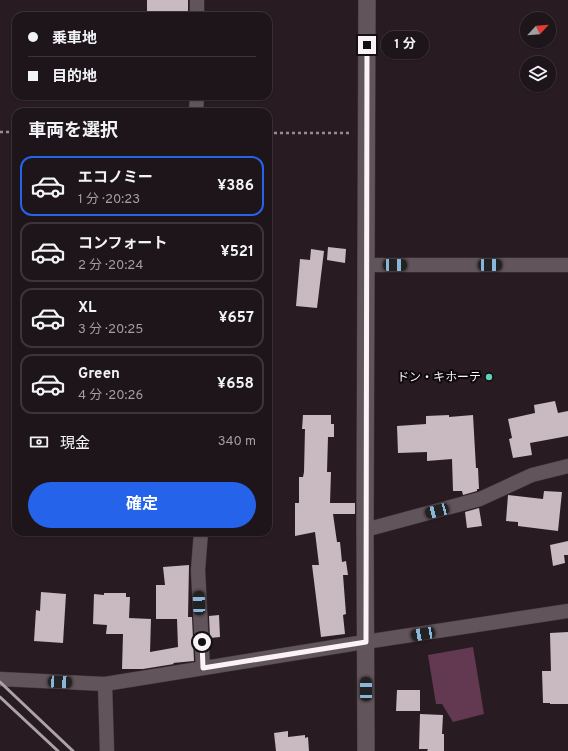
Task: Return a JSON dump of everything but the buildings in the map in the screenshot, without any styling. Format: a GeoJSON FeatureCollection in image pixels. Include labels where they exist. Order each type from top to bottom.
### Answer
{"type":"FeatureCollection","features":[{"type":"Feature","properties":{"kind":"street"},"geometry":{"type":"LineString","coordinates":[[197,0],[197,12]]}},
{"type":"Feature","properties":{"kind":"street"},"geometry":{"type":"LineString","coordinates":[[366,751],[365,530],[367,0]]}},
{"type":"Feature","properties":{"kind":"street"},"geometry":{"type":"LineString","coordinates":[[367,265],[568,266]]}},
{"type":"Feature","properties":{"kind":"street"},"geometry":{"type":"LineString","coordinates":[[365,530],[480,499],[532,474],[568,466]]}},
{"type":"Feature","properties":{"kind":"street"},"geometry":{"type":"LineString","coordinates":[[201,536],[198,570],[203,668]]}},
{"type":"Feature","properties":{"kind":"street"},"geometry":{"type":"LineString","coordinates":[[0,679],[105,684],[568,611]]}},
{"type":"Feature","properties":{"kind":"street"},"geometry":{"type":"LineString","coordinates":[[105,684],[107,751]]}},
{"type":"Feature","properties":{"kind":"path"},"geometry":{"type":"LineString","coordinates":[[0,132],[12,132]]}},
{"type":"Feature","properties":{"kind":"path"},"geometry":{"type":"LineString","coordinates":[[272,133],[367,134]]}},
{"type":"Feature","properties":{"kind":"shaded area"},"geometry":{"type":"Polygon","coordinates":[[[473,647],[484,714],[453,722],[442,704],[436,704],[428,655],[473,647]]]}},
{"type":"Feature","properties":{"kind":"railway"},"geometry":{"type":"LineString","coordinates":[[0,682],[73,751]]}},
{"type":"Feature","properties":{"kind":"railway"},"geometry":{"type":"LineString","coordinates":[[0,697],[58,751]]}},
{"type":"Feature","properties":{"kind":"place","name":"ドン・キホーテ"},"geometry":{"type":"Point","coordinates":[489,377]}},
{"type":"Feature","properties":{"kind":"route"},"geometry":{"type":"LineString","coordinates":[[202,642],[203,668],[366,642],[365,515],[367,45]]}}]}
